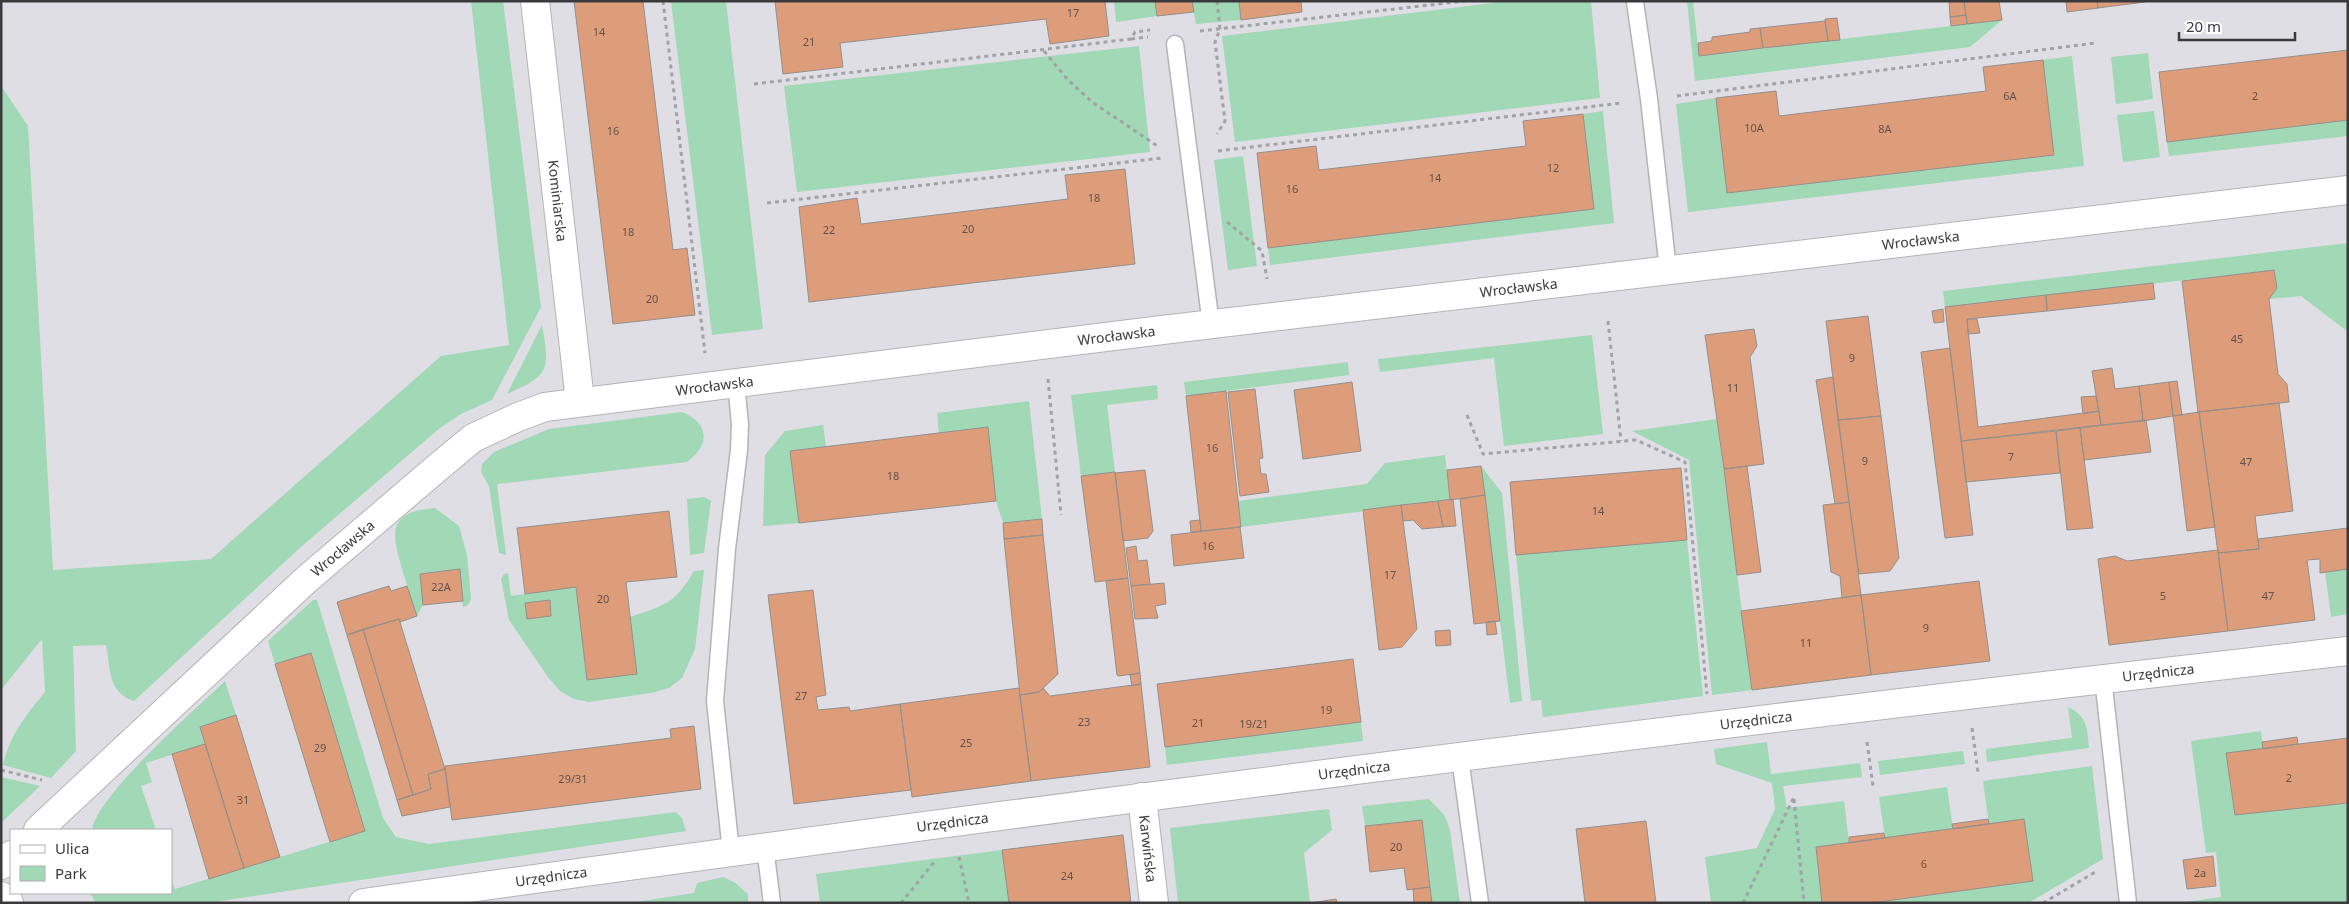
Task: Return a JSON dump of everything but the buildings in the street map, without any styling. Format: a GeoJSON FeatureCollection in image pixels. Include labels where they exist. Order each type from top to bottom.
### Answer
{"type":"FeatureCollection","features":[{"type":"Feature","properties":{"kind":"street","name":"Kominiarska"},"geometry":{"type":"LineString","coordinates":[[535,1],[580,401]]}},
{"type":"Feature","properties":{"kind":"street","name":"Wrocławska"},"geometry":{"type":"LineString","coordinates":[[39,829],[307,579],[473,438],[545,407],[580,401],[1044,345],[2348,190]]}},
{"type":"Feature","properties":{"kind":"street","name":"Urzędnicza"},"geometry":{"type":"LineString","coordinates":[[363,903],[1142,797],[2103,678],[2348,651]]}},
{"type":"Feature","properties":{"kind":"street","name":"Karwińska"},"geometry":{"type":"LineString","coordinates":[[1142,797],[1154,903]]}},
{"type":"Feature","properties":{"kind":"street"},"geometry":{"type":"LineString","coordinates":[[1,865],[10,856]]}},
{"type":"Feature","properties":{"kind":"street"},"geometry":{"type":"LineString","coordinates":[[1,896],[9,903]]}},
{"type":"Feature","properties":{"kind":"lane"},"geometry":{"type":"LineString","coordinates":[[1635,2],[1668,270]]}},
{"type":"Feature","properties":{"kind":"lane"},"geometry":{"type":"LineString","coordinates":[[1175,44],[1182,156],[1211,325]]}},
{"type":"Feature","properties":{"kind":"lane"},"geometry":{"type":"LineString","coordinates":[[722,384],[740,424],[739,450],[727,549],[716,701],[731,852]]}},
{"type":"Feature","properties":{"kind":"lane"},"geometry":{"type":"LineString","coordinates":[[2103,678],[2128,903]]}},
{"type":"Feature","properties":{"kind":"lane"},"geometry":{"type":"LineString","coordinates":[[1460,758],[1480,903]]}},
{"type":"Feature","properties":{"kind":"lane"},"geometry":{"type":"LineString","coordinates":[[765,847],[772,903]]}},
{"type":"Feature","properties":{"kind":"path"},"geometry":{"type":"LineString","coordinates":[[663,1],[722,384]]}},
{"type":"Feature","properties":{"kind":"path"},"geometry":{"type":"LineString","coordinates":[[1175,44],[1174,35],[1465,1]]}},
{"type":"Feature","properties":{"kind":"path"},"geometry":{"type":"LineString","coordinates":[[754,84],[1044,50],[1139,38],[1156,35],[1152,30],[1135,32],[1131,39]]}},
{"type":"Feature","properties":{"kind":"path"},"geometry":{"type":"LineString","coordinates":[[767,203],[1182,156],[2096,43]]}},
{"type":"Feature","properties":{"kind":"path"},"geometry":{"type":"LineString","coordinates":[[1044,50],[1068,80],[1092,102],[1182,156]]}},
{"type":"Feature","properties":{"kind":"path"},"geometry":{"type":"LineString","coordinates":[[1226,221],[1262,251],[1267,279]]}},
{"type":"Feature","properties":{"kind":"path"},"geometry":{"type":"LineString","coordinates":[[1608,321],[1620,441]]}},
{"type":"Feature","properties":{"kind":"path"},"geometry":{"type":"LineString","coordinates":[[1044,345],[1062,515]]}},
{"type":"Feature","properties":{"kind":"path"},"geometry":{"type":"LineString","coordinates":[[1467,416],[1483,454],[1636,440],[1685,462],[1707,696]]}},
{"type":"Feature","properties":{"kind":"path"},"geometry":{"type":"LineString","coordinates":[[1862,708],[1873,786]]}},
{"type":"Feature","properties":{"kind":"path"},"geometry":{"type":"LineString","coordinates":[[1,770],[45,780]]}},
{"type":"Feature","properties":{"kind":"path"},"geometry":{"type":"LineString","coordinates":[[1743,903],[1794,797],[1804,903]]}},
{"type":"Feature","properties":{"kind":"path"},"geometry":{"type":"LineString","coordinates":[[957,850],[969,903]]}},
{"type":"Feature","properties":{"kind":"path"},"geometry":{"type":"LineString","coordinates":[[2043,903],[2123,856]]}},
{"type":"Feature","properties":{"kind":"path"},"geometry":{"type":"LineString","coordinates":[[901,903],[936,859]]}},
{"type":"Feature","properties":{"kind":"green space"},"geometry":{"type":"Polygon","coordinates":[[[471,1],[503,1],[541,307],[492,400],[461,414],[440,428],[302,546],[134,701],[125,697],[115,686],[110,671],[106,645],[73,646],[76,751],[51,778],[3,765],[14,735],[25,717],[45,692],[42,639],[1,690],[1,86],[28,126],[53,570],[211,559],[441,356],[509,345],[471,1]]]}},
{"type":"Feature","properties":{"kind":"green space"},"geometry":{"type":"Polygon","coordinates":[[[671,1],[726,1],[763,329],[712,335],[671,1]]]}},
{"type":"Feature","properties":{"kind":"green space"},"geometry":{"type":"Polygon","coordinates":[[[1114,1],[1155,1],[1157,16],[1116,22],[1114,1]]]}},
{"type":"Feature","properties":{"kind":"green space"},"geometry":{"type":"Polygon","coordinates":[[[1192,1],[1239,1],[1241,20],[1196,24],[1192,1]]]}},
{"type":"Feature","properties":{"kind":"green space"},"geometry":{"type":"Polygon","coordinates":[[[1509,1],[1591,1],[1600,98],[1235,142],[1222,36],[1509,1]]]}},
{"type":"Feature","properties":{"kind":"green space"},"geometry":{"type":"Polygon","coordinates":[[[1687,1],[1693,1],[1699,56],[2002,20],[1970,47],[1695,81],[1687,1]]]}},
{"type":"Feature","properties":{"kind":"green space"},"geometry":{"type":"Polygon","coordinates":[[[1139,46],[1150,152],[797,192],[784,86],[1139,46]]]}},
{"type":"Feature","properties":{"kind":"green space"},"geometry":{"type":"Polygon","coordinates":[[[2148,53],[2153,99],[2116,104],[2111,57],[2148,53]]]}},
{"type":"Feature","properties":{"kind":"green space"},"geometry":{"type":"Polygon","coordinates":[[[2072,56],[2084,166],[1688,212],[1676,104],[1716,98],[1728,193],[2054,155],[2043,60],[2072,56]]]}},
{"type":"Feature","properties":{"kind":"green space"},"geometry":{"type":"Polygon","coordinates":[[[1603,111],[1614,223],[1270,265],[1268,248],[1594,209],[1583,114],[1603,111]]]}},
{"type":"Feature","properties":{"kind":"green space"},"geometry":{"type":"Polygon","coordinates":[[[2154,111],[2160,157],[2123,162],[2117,115],[2154,111]]]}},
{"type":"Feature","properties":{"kind":"green space"},"geometry":{"type":"Polygon","coordinates":[[[2348,120],[2348,136],[2169,156],[2167,142],[2348,120]]]}},
{"type":"Feature","properties":{"kind":"green space"},"geometry":{"type":"Polygon","coordinates":[[[1243,156],[1257,266],[1228,270],[1214,160],[1243,156]]]}},
{"type":"Feature","properties":{"kind":"green space"},"geometry":{"type":"Polygon","coordinates":[[[2348,243],[2348,332],[2301,296],[2269,299],[2277,288],[2274,270],[1945,307],[1943,291],[2348,243]]]}},
{"type":"Feature","properties":{"kind":"green space"},"geometry":{"type":"Polygon","coordinates":[[[542,325],[546,352],[544,369],[532,382],[507,394],[542,325]]]}},
{"type":"Feature","properties":{"kind":"green space"},"geometry":{"type":"Polygon","coordinates":[[[1592,335],[1603,434],[1504,446],[1494,358],[1380,372],[1378,359],[1592,335]]]}},
{"type":"Feature","properties":{"kind":"green space"},"geometry":{"type":"Polygon","coordinates":[[[1348,362],[1349,375],[1186,396],[1184,382],[1348,362]]]}},
{"type":"Feature","properties":{"kind":"green space"},"geometry":{"type":"Polygon","coordinates":[[[1157,385],[1158,399],[1107,405],[1115,472],[1081,476],[1071,395],[1157,385]]]}},
{"type":"Feature","properties":{"kind":"green space"},"geometry":{"type":"Polygon","coordinates":[[[1029,401],[1042,519],[1003,523],[996,501],[988,427],[939,433],[937,413],[1029,401]]]}},
{"type":"Feature","properties":{"kind":"green space"},"geometry":{"type":"Polygon","coordinates":[[[682,412],[698,422],[704,435],[700,449],[687,462],[497,484],[506,555],[499,553],[489,486],[481,472],[482,464],[494,452],[549,429],[682,412]]]}},
{"type":"Feature","properties":{"kind":"green space"},"geometry":{"type":"Polygon","coordinates":[[[1717,419],[1752,690],[1712,695],[1689,460],[1632,431],[1717,419]]]}},
{"type":"Feature","properties":{"kind":"green space"},"geometry":{"type":"Polygon","coordinates":[[[823,425],[826,447],[790,451],[799,523],[763,526],[765,455],[785,431],[823,425]]]}},
{"type":"Feature","properties":{"kind":"green space"},"geometry":{"type":"Polygon","coordinates":[[[1445,455],[1450,500],[1241,527],[1238,501],[1367,484],[1385,463],[1445,455]]]}},
{"type":"Feature","properties":{"kind":"green space"},"geometry":{"type":"Polygon","coordinates":[[[1481,466],[1502,493],[1522,701],[1510,703],[1481,466]]]}},
{"type":"Feature","properties":{"kind":"green space"},"geometry":{"type":"Polygon","coordinates":[[[704,497],[711,501],[704,553],[690,555],[687,499],[704,497]]]}},
{"type":"Feature","properties":{"kind":"green space"},"geometry":{"type":"Polygon","coordinates":[[[435,508],[459,526],[467,555],[471,599],[468,605],[463,607],[459,569],[420,574],[423,605],[417,616],[398,556],[395,534],[401,519],[408,514],[435,508]]]}},
{"type":"Feature","properties":{"kind":"green space"},"geometry":{"type":"Polygon","coordinates":[[[1687,540],[1703,696],[1543,717],[1541,700],[1531,701],[1516,555],[1687,540]]]}},
{"type":"Feature","properties":{"kind":"green space"},"geometry":{"type":"Polygon","coordinates":[[[2348,569],[2348,614],[2331,617],[2325,572],[2348,569]]]}},
{"type":"Feature","properties":{"kind":"green space"},"geometry":{"type":"Polygon","coordinates":[[[704,570],[695,649],[682,678],[669,688],[651,693],[589,702],[574,699],[560,691],[548,677],[509,620],[501,579],[504,574],[508,573],[511,596],[576,587],[587,680],[637,674],[630,617],[661,606],[675,597],[694,571],[704,570]],[[549,600],[525,603],[527,619],[551,616],[549,600]]]}},
{"type":"Feature","properties":{"kind":"green space"},"geometry":{"type":"Polygon","coordinates":[[[313,600],[317,600],[383,818],[396,837],[429,844],[676,812],[682,818],[686,831],[207,903],[96,903],[91,894],[172,894],[172,882],[175,889],[365,831],[311,654],[275,664],[268,641],[313,600]]]}},
{"type":"Feature","properties":{"kind":"green space"},"geometry":{"type":"Polygon","coordinates":[[[225,681],[236,715],[200,727],[205,744],[146,763],[152,782],[141,786],[156,829],[92,829],[98,815],[128,775],[225,681]]]}},
{"type":"Feature","properties":{"kind":"green space"},"geometry":{"type":"Polygon","coordinates":[[[2068,707],[2083,719],[2087,729],[2089,748],[1987,762],[1986,749],[2072,738],[2068,707]]]}},
{"type":"Feature","properties":{"kind":"green space"},"geometry":{"type":"Polygon","coordinates":[[[1361,722],[1363,741],[1167,765],[1165,747],[1361,722]]]}},
{"type":"Feature","properties":{"kind":"green space"},"geometry":{"type":"Polygon","coordinates":[[[2261,731],[2263,749],[2226,753],[2235,815],[2348,803],[2348,903],[2179,903],[2221,897],[2216,852],[2206,853],[2191,741],[2261,731]]]}},
{"type":"Feature","properties":{"kind":"green space"},"geometry":{"type":"Polygon","coordinates":[[[1767,742],[1771,774],[1860,763],[1862,777],[1783,786],[1787,808],[1844,801],[1849,843],[1816,847],[1822,903],[1711,903],[1705,857],[1757,848],[1775,809],[1772,783],[1716,764],[1714,749],[1767,742]]]}},
{"type":"Feature","properties":{"kind":"green space"},"geometry":{"type":"Polygon","coordinates":[[[1963,751],[1965,764],[1880,775],[1878,761],[1963,751]]]}},
{"type":"Feature","properties":{"kind":"green space"},"geometry":{"type":"Polygon","coordinates":[[[2092,766],[2103,859],[2028,903],[1871,903],[2033,881],[2024,820],[1989,824],[1983,781],[2092,766]]]}},
{"type":"Feature","properties":{"kind":"green space"},"geometry":{"type":"Polygon","coordinates":[[[1,777],[40,786],[1,823],[1,777]]]}},
{"type":"Feature","properties":{"kind":"green space"},"geometry":{"type":"Polygon","coordinates":[[[1947,787],[1953,829],[1885,838],[1879,797],[1947,787]]]}},
{"type":"Feature","properties":{"kind":"green space"},"geometry":{"type":"Polygon","coordinates":[[[1429,799],[1445,816],[1450,830],[1460,903],[1432,903],[1422,820],[1365,826],[1362,806],[1429,799]]]}},
{"type":"Feature","properties":{"kind":"green space"},"geometry":{"type":"Polygon","coordinates":[[[1329,809],[1332,830],[1304,853],[1310,903],[1178,903],[1170,828],[1329,809]]]}},
{"type":"Feature","properties":{"kind":"green space"},"geometry":{"type":"Polygon","coordinates":[[[1002,850],[1009,903],[820,903],[816,874],[1002,850]]]}},
{"type":"Feature","properties":{"kind":"green space"},"geometry":{"type":"Polygon","coordinates":[[[723,877],[734,882],[748,894],[748,903],[630,903],[694,893],[697,883],[723,877]]]}}]}
